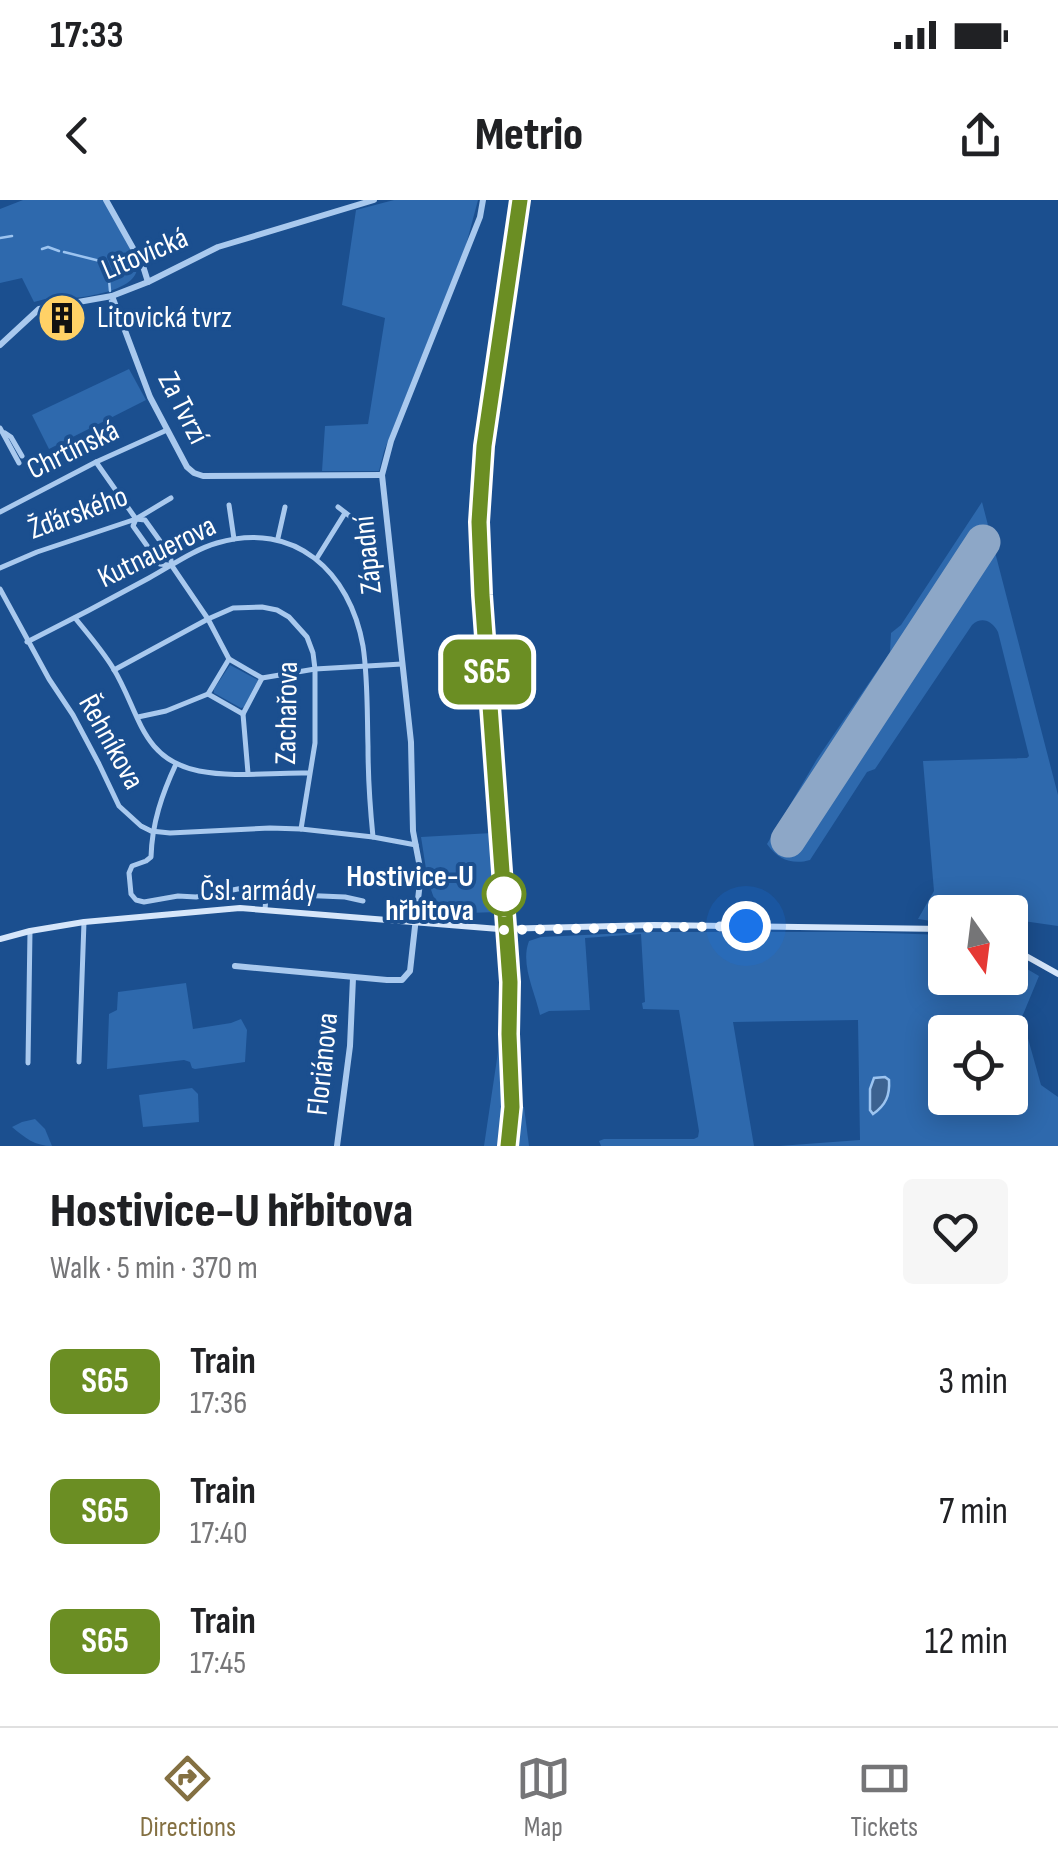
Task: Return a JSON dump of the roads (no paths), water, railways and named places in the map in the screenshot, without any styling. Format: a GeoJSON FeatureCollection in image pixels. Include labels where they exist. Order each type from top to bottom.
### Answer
{"type":"FeatureCollection","features":[{"type":"Feature","properties":{"kind":"main road","name":"Čsl. armády"},"geometry":{"type":"LineString","coordinates":[[0,939],[84,922],[224,908],[500,930],[637,926],[928,929]]}},
{"type":"Feature","properties":{"kind":"main road"},"geometry":{"type":"LineString","coordinates":[[1028,957],[1058,974]]}},
{"type":"Feature","properties":{"kind":"street"},"geometry":{"type":"LineString","coordinates":[[106,200],[148,282]]}},
{"type":"Feature","properties":{"kind":"street","name":"Litovická"},"geometry":{"type":"LineString","coordinates":[[0,345],[39,310],[112,296],[218,247],[374,200]]}},
{"type":"Feature","properties":{"kind":"street","name":"Západní"},"geometry":{"type":"LineString","coordinates":[[415,921],[421,873],[382,475],[480,217],[483,200]]}},
{"type":"Feature","properties":{"kind":"street","name":"Za Tvrzí"},"geometry":{"type":"LineString","coordinates":[[112,296],[150,397],[187,467],[194,473],[382,475]]}},
{"type":"Feature","properties":{"kind":"street"},"geometry":{"type":"LineString","coordinates":[[1,430],[21,459]]}},
{"type":"Feature","properties":{"kind":"street","name":"Chrtínská"},"geometry":{"type":"LineString","coordinates":[[0,512],[168,430]]}},
{"type":"Feature","properties":{"kind":"street"},"geometry":{"type":"LineString","coordinates":[[96,462],[136,519],[145,520],[170,554],[172,566],[229,659],[262,678],[314,669],[402,664]]}},
{"type":"Feature","properties":{"kind":"street","name":"Žďárského"},"geometry":{"type":"LineString","coordinates":[[0,568],[136,519],[171,498]]}},
{"type":"Feature","properties":{"kind":"street"},"geometry":{"type":"LineString","coordinates":[[228,505],[234,539]]}},
{"type":"Feature","properties":{"kind":"street"},"geometry":{"type":"LineString","coordinates":[[278,538],[285,507]]}},
{"type":"Feature","properties":{"kind":"street"},"geometry":{"type":"LineString","coordinates":[[317,558],[348,515],[338,508]]}},
{"type":"Feature","properties":{"kind":"street"},"geometry":{"type":"LineString","coordinates":[[136,519],[133,526],[160,564],[172,566]]}},
{"type":"Feature","properties":{"kind":"street","name":"Kutnauerova"},"geometry":{"type":"LineString","coordinates":[[28,642],[214,544],[234,539],[278,538],[317,558],[340,586],[363,644],[373,837]]}},
{"type":"Feature","properties":{"kind":"street","name":"Řehníkova"},"geometry":{"type":"LineString","coordinates":[[0,590],[90,748],[118,806],[152,832]]}},
{"type":"Feature","properties":{"kind":"street","name":"Zachařova"},"geometry":{"type":"LineString","coordinates":[[114,670],[233,608],[262,606],[277,610],[299,626],[314,653],[314,743],[301,829]]}},
{"type":"Feature","properties":{"kind":"street"},"geometry":{"type":"LineString","coordinates":[[75,618],[114,670],[144,734],[163,757],[200,771],[310,773]]}},
{"type":"Feature","properties":{"kind":"street"},"geometry":{"type":"LineString","coordinates":[[138,718],[208,694],[229,659]]}},
{"type":"Feature","properties":{"kind":"street"},"geometry":{"type":"LineString","coordinates":[[248,773],[243,714],[262,678]]}},
{"type":"Feature","properties":{"kind":"street"},"geometry":{"type":"LineString","coordinates":[[208,694],[243,714]]}},
{"type":"Feature","properties":{"kind":"street"},"geometry":{"type":"LineString","coordinates":[[176,764],[152,832],[151,856],[132,866],[129,873],[131,894],[136,900],[268,887],[298,895],[363,901]]}},
{"type":"Feature","properties":{"kind":"street"},"geometry":{"type":"LineString","coordinates":[[152,832],[301,829],[416,845]]}},
{"type":"Feature","properties":{"kind":"street"},"geometry":{"type":"LineString","coordinates":[[265,909],[268,887]]}},
{"type":"Feature","properties":{"kind":"street","name":"Floriánova"},"geometry":{"type":"LineString","coordinates":[[337,1146],[350,1046],[353,978],[402,980],[410,971],[415,921]]}},
{"type":"Feature","properties":{"kind":"street"},"geometry":{"type":"LineString","coordinates":[[79,1062],[84,922]]}},
{"type":"Feature","properties":{"kind":"street"},"geometry":{"type":"LineString","coordinates":[[28,1063],[30,931]]}},
{"type":"Feature","properties":{"kind":"street"},"geometry":{"type":"LineString","coordinates":[[235,966],[353,978]]}},
{"type":"Feature","properties":{"kind":"waterway"},"geometry":{"type":"LineString","coordinates":[[0,238],[12,236]]}},
{"type":"Feature","properties":{"kind":"waterway"},"geometry":{"type":"LineString","coordinates":[[42,249],[59,251]]}},
{"type":"Feature","properties":{"kind":"waterway"},"geometry":{"type":"LineString","coordinates":[[64,252],[104,262],[110,291]]}},
{"type":"Feature","properties":{"kind":"waterway"},"geometry":{"type":"LineString","coordinates":[[110,301],[115,312]]}},
{"type":"Feature","properties":{"kind":"railway"},"geometry":{"type":"LineString","coordinates":[[508,1146],[512,1107],[511,982],[481,595],[479,523],[484,446],[520,200]]}},
{"type":"Feature","properties":{"kind":"train","name":"S65"},"geometry":{"type":"LineString","coordinates":[[508,1146],[512,1107],[510,982],[479,522],[484,446],[520,200]]}},
{"type":"Feature","properties":{"kind":"place","name":"Litovická tvrz"},"geometry":{"type":"Point","coordinates":[62,318]}},
{"type":"Feature","properties":{"kind":"place","name":"Hostivice-U hřbitova"},"geometry":{"type":"Point","coordinates":[504,894]}}]}
